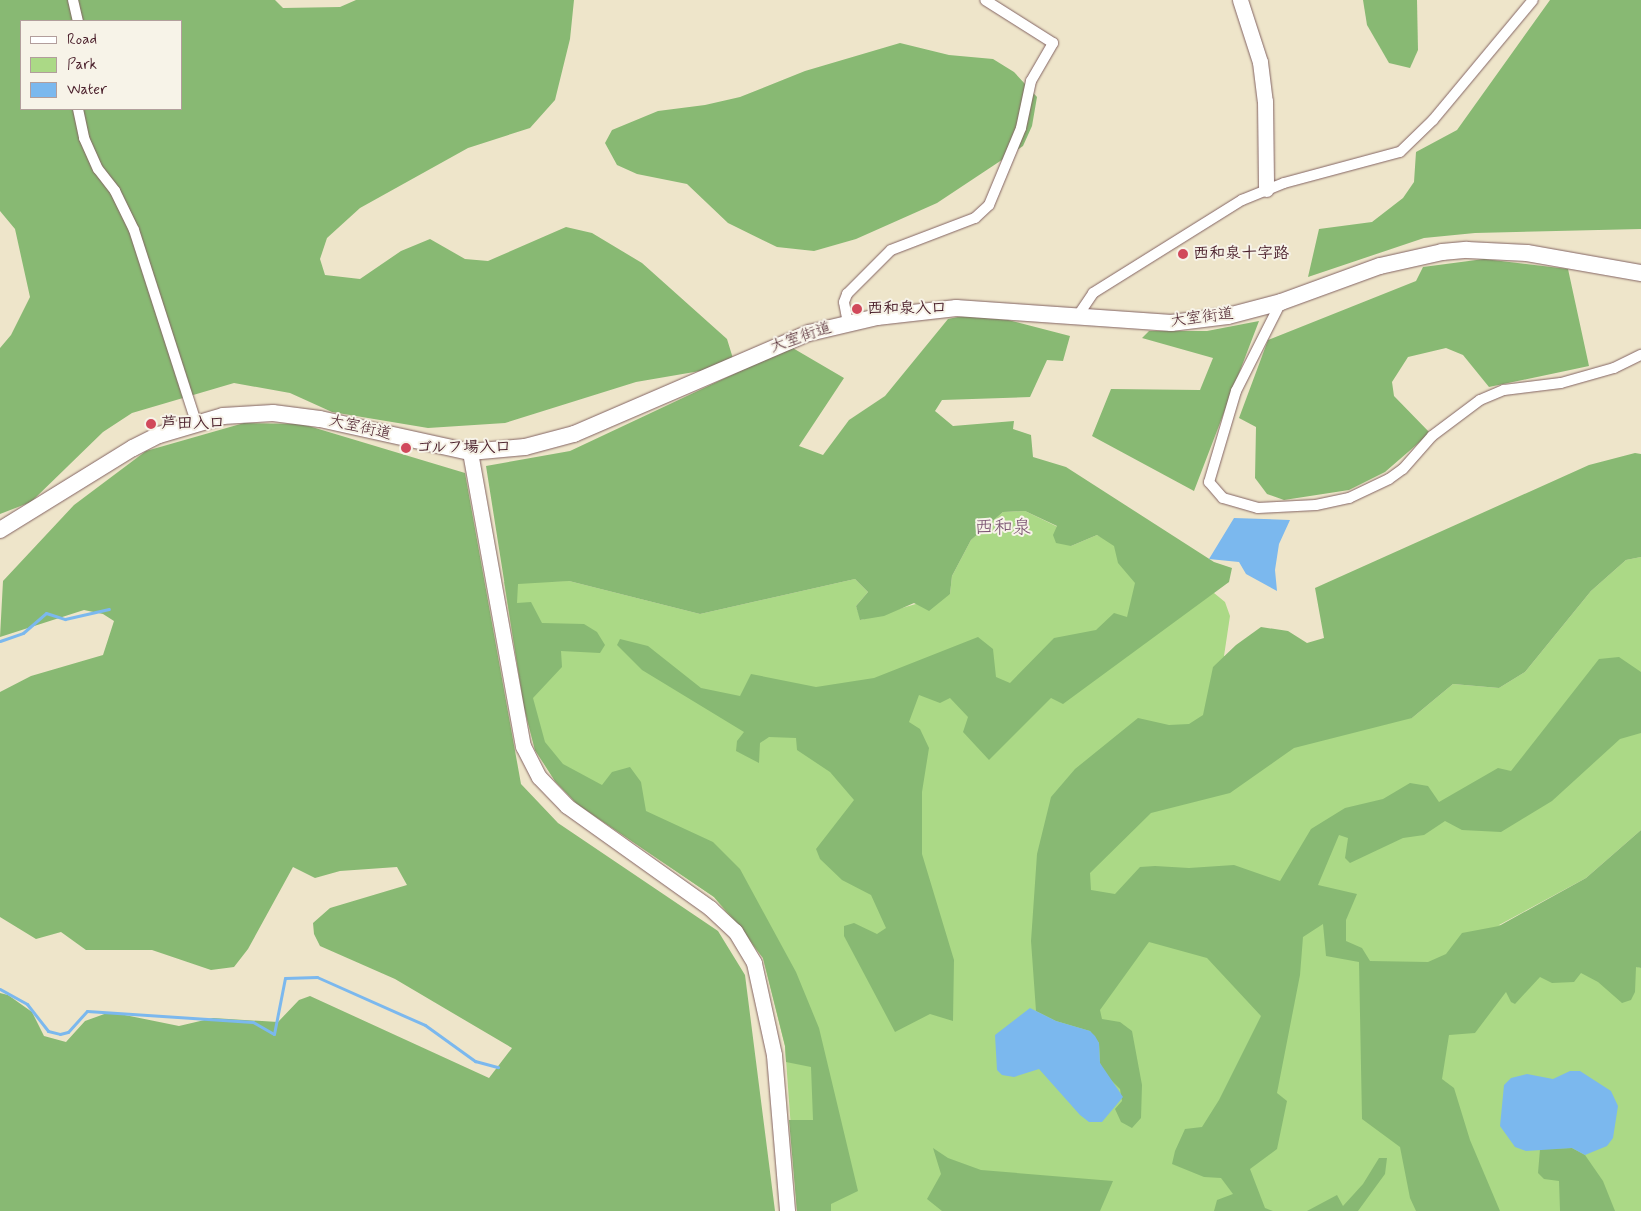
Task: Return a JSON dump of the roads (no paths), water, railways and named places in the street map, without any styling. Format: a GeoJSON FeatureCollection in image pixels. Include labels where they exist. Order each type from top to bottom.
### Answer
{"type":"FeatureCollection","features":[{"type":"Feature","properties":{"kind":"main road","name":"大室街道"},"geometry":{"type":"LineString","coordinates":[[0,530],[133,448],[196,422],[252,412],[320,419],[470,452],[525,447],[574,434],[809,333],[848,323],[919,310],[956,308],[1171,323],[1228,316],[1281,302],[1380,266],[1442,252],[1527,253],[1641,272]]}},
{"type":"Feature","properties":{"kind":"street"},"geometry":{"type":"LineString","coordinates":[[73,0],[78,20]]}},
{"type":"Feature","properties":{"kind":"street"},"geometry":{"type":"LineString","coordinates":[[848,323],[844,302],[847,294],[891,250],[975,218],[989,205],[1021,128],[1031,81],[1053,43],[985,0]]}},
{"type":"Feature","properties":{"kind":"street"},"geometry":{"type":"LineString","coordinates":[[1240,0],[1260,62],[1264,101],[1266,189]]}},
{"type":"Feature","properties":{"kind":"street"},"geometry":{"type":"LineString","coordinates":[[1078,317],[1093,293],[1242,200],[1266,189],[1400,152],[1433,120],[1534,0]]}},
{"type":"Feature","properties":{"kind":"street"},"geometry":{"type":"LineString","coordinates":[[78,110],[84,138],[98,169],[115,191],[134,230],[196,422]]}},
{"type":"Feature","properties":{"kind":"street"},"geometry":{"type":"LineString","coordinates":[[1281,302],[1236,391],[1209,482],[1223,498],[1258,508],[1316,504],[1349,498],[1372,488],[1403,469],[1432,436],[1480,400],[1504,390],[1561,383],[1614,368],[1641,355]]}},
{"type":"Feature","properties":{"kind":"street"},"geometry":{"type":"LineString","coordinates":[[470,452],[524,746],[539,777],[568,806],[710,908],[735,931],[754,963],[774,1056],[787,1211]]}},
{"type":"Feature","properties":{"kind":"water"},"geometry":{"type":"Polygon","coordinates":[[[1234,518],[1290,520],[1279,544],[1275,570],[1277,591],[1246,574],[1239,562],[1209,559],[1234,518]]]}},
{"type":"Feature","properties":{"kind":"water"},"geometry":{"type":"Polygon","coordinates":[[[1030,1008],[1056,1021],[1090,1031],[1095,1036],[1099,1043],[1100,1063],[1123,1097],[1102,1122],[1089,1122],[1080,1115],[1039,1069],[1014,1077],[1002,1075],[997,1070],[995,1035],[1030,1008]]]}},
{"type":"Feature","properties":{"kind":"water"},"geometry":{"type":"Polygon","coordinates":[[[1570,1071],[1580,1071],[1611,1091],[1618,1106],[1613,1138],[1607,1146],[1585,1155],[1572,1148],[1526,1151],[1515,1147],[1500,1126],[1504,1085],[1511,1078],[1527,1074],[1553,1079],[1570,1071]]]}},
{"type":"Feature","properties":{"kind":"waterway"},"geometry":{"type":"LineString","coordinates":[[0,641],[23,633],[46,613],[65,619],[109,609]]}},
{"type":"Feature","properties":{"kind":"waterway"},"geometry":{"type":"LineString","coordinates":[[0,989],[27,1004],[48,1031],[60,1034],[68,1032],[87,1011],[253,1022],[274,1034],[285,978],[317,977],[425,1025],[475,1061],[498,1067]]}},
{"type":"Feature","properties":{"kind":"place","name":"西和泉十字路"},"geometry":{"type":"Point","coordinates":[1183,254]}},
{"type":"Feature","properties":{"kind":"place","name":"西和泉入口"},"geometry":{"type":"Point","coordinates":[857,309]}},
{"type":"Feature","properties":{"kind":"place","name":"芦田入口"},"geometry":{"type":"Point","coordinates":[151,424]}},
{"type":"Feature","properties":{"kind":"place","name":"ゴルフ場入口"},"geometry":{"type":"Point","coordinates":[406,448]}},
{"type":"Feature","properties":{"kind":"district","name":"西和泉"},"geometry":{"type":"Point","coordinates":[1003,528]}}]}
